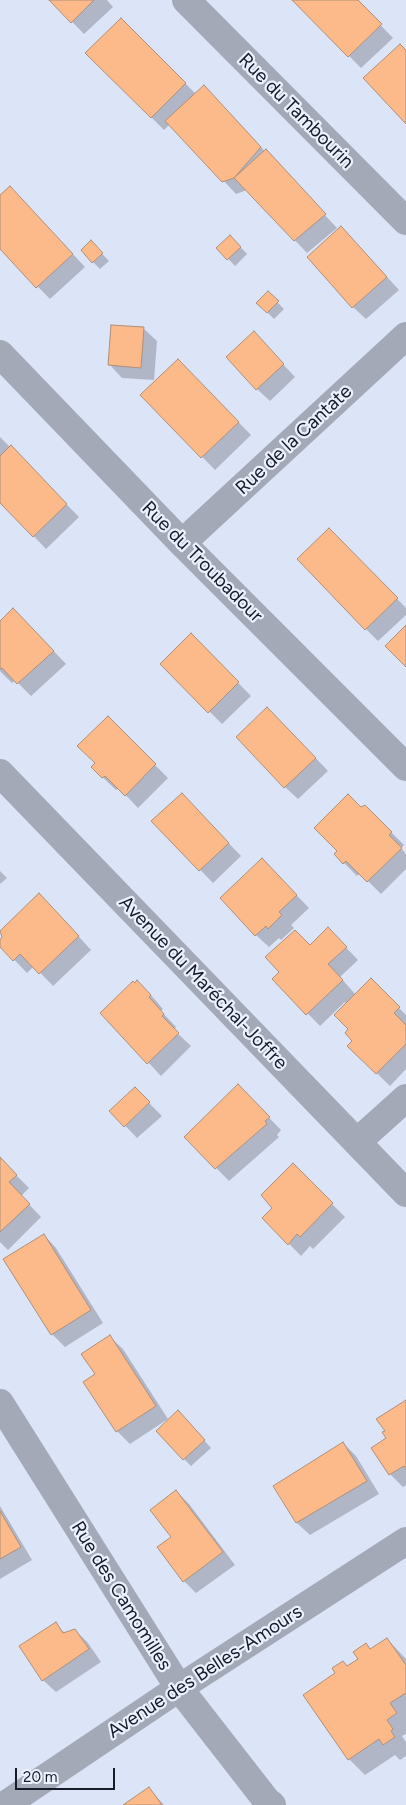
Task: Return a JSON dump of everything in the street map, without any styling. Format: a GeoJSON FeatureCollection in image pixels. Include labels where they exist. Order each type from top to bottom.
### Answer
{"type":"FeatureCollection","features":[{"type":"Feature","properties":{"kind":"street","name":"Rue du Tambourin"},"geometry":{"type":"LineString","coordinates":[[186,0],[406,222]]}},
{"type":"Feature","properties":{"kind":"street","name":"Rue de la Cantate"},"geometry":{"type":"LineString","coordinates":[[182,543],[406,336]]}},
{"type":"Feature","properties":{"kind":"street","name":"Rue du Troubadour"},"geometry":{"type":"LineString","coordinates":[[0,354],[182,543],[406,767]]}},
{"type":"Feature","properties":{"kind":"street","name":"Avenue du Maréchal-Joffre"},"geometry":{"type":"LineString","coordinates":[[0,774],[406,1193]]}},
{"type":"Feature","properties":{"kind":"street"},"geometry":{"type":"LineString","coordinates":[[357,1142],[406,1098]]}},
{"type":"Feature","properties":{"kind":"street","name":"Rue des Camomilles"},"geometry":{"type":"LineString","coordinates":[[0,1403],[179,1688],[272,1805]]}},
{"type":"Feature","properties":{"kind":"street","name":"Avenue des Belles-Amours"},"geometry":{"type":"LineString","coordinates":[[5,1805],[179,1688],[406,1541]]}},
{"type":"Feature","properties":{"kind":"building"},"geometry":{"type":"Polygon","coordinates":[[[49,0],[94,0],[71,23],[49,0]]]}},
{"type":"Feature","properties":{"kind":"building"},"geometry":{"type":"Polygon","coordinates":[[[292,0],[358,0],[382,24],[348,57],[292,0]]]}},
{"type":"Feature","properties":{"kind":"building"},"geometry":{"type":"Polygon","coordinates":[[[121,18],[186,83],[151,118],[85,53],[121,18]]]}},
{"type":"Feature","properties":{"kind":"building"},"geometry":{"type":"Polygon","coordinates":[[[400,44],[406,50],[406,124],[363,78],[400,44]]]}},
{"type":"Feature","properties":{"kind":"building"},"geometry":{"type":"Polygon","coordinates":[[[204,85],[261,147],[234,178],[222,182],[165,121],[204,85]]]}},
{"type":"Feature","properties":{"kind":"building"},"geometry":{"type":"Polygon","coordinates":[[[266,149],[326,214],[294,241],[234,178],[266,149]]]}},
{"type":"Feature","properties":{"kind":"building"},"geometry":{"type":"Polygon","coordinates":[[[10,186],[73,254],[36,288],[0,249],[0,195],[10,186]]]}},
{"type":"Feature","properties":{"kind":"building"},"geometry":{"type":"Polygon","coordinates":[[[341,226],[387,277],[352,308],[307,257],[341,226]]]}},
{"type":"Feature","properties":{"kind":"building"},"geometry":{"type":"Polygon","coordinates":[[[230,235],[241,247],[227,260],[216,248],[230,235]]]}},
{"type":"Feature","properties":{"kind":"building"},"geometry":{"type":"Polygon","coordinates":[[[91,240],[103,253],[92,263],[81,250],[91,240]]]}},
{"type":"Feature","properties":{"kind":"building"},"geometry":{"type":"Polygon","coordinates":[[[268,291],[279,301],[267,313],[256,303],[268,291]]]}},
{"type":"Feature","properties":{"kind":"building"},"geometry":{"type":"Polygon","coordinates":[[[111,325],[144,327],[141,368],[108,365],[111,325]]]}},
{"type":"Feature","properties":{"kind":"building"},"geometry":{"type":"Polygon","coordinates":[[[254,331],[284,364],[256,390],[226,357],[254,331]]]}},
{"type":"Feature","properties":{"kind":"building"},"geometry":{"type":"Polygon","coordinates":[[[178,359],[239,422],[201,458],[140,395],[178,359]]]}},
{"type":"Feature","properties":{"kind":"building"},"geometry":{"type":"Polygon","coordinates":[[[11,445],[67,504],[33,537],[0,503],[0,456],[11,445]]]}},
{"type":"Feature","properties":{"kind":"building"},"geometry":{"type":"Polygon","coordinates":[[[329,528],[398,598],[365,630],[297,559],[329,528]]]}},
{"type":"Feature","properties":{"kind":"building"},"geometry":{"type":"Polygon","coordinates":[[[13,608],[54,651],[17,684],[2,668],[0,669],[0,621],[13,608]]]}},
{"type":"Feature","properties":{"kind":"building"},"geometry":{"type":"Polygon","coordinates":[[[406,625],[406,667],[385,646],[406,625]]]}},
{"type":"Feature","properties":{"kind":"building"},"geometry":{"type":"Polygon","coordinates":[[[191,633],[239,682],[208,713],[160,664],[191,633]]]}},
{"type":"Feature","properties":{"kind":"building"},"geometry":{"type":"Polygon","coordinates":[[[267,707],[316,758],[284,788],[236,737],[267,707]]]}},
{"type":"Feature","properties":{"kind":"building"},"geometry":{"type":"Polygon","coordinates":[[[108,716],[156,764],[125,796],[105,776],[102,778],[91,767],[95,763],[77,746],[108,716]]]}},
{"type":"Feature","properties":{"kind":"building"},"geometry":{"type":"Polygon","coordinates":[[[182,793],[229,843],[199,871],[151,821],[182,793]]]}},
{"type":"Feature","properties":{"kind":"building"},"geometry":{"type":"Polygon","coordinates":[[[348,794],[361,807],[365,805],[392,832],[389,835],[402,848],[367,882],[346,861],[343,864],[334,854],[337,851],[314,828],[348,794]]]}},
{"type":"Feature","properties":{"kind":"building"},"geometry":{"type":"Polygon","coordinates":[[[262,858],[297,895],[279,912],[282,915],[268,929],[266,926],[255,936],[220,898],[262,858]]]}},
{"type":"Feature","properties":{"kind":"building"},"geometry":{"type":"Polygon","coordinates":[[[39,893],[79,936],[39,974],[20,954],[13,961],[0,947],[2,937],[0,931],[39,893]]]}},
{"type":"Feature","properties":{"kind":"building"},"geometry":{"type":"Polygon","coordinates":[[[328,927],[347,947],[328,964],[343,980],[306,1015],[272,979],[279,972],[265,957],[295,930],[310,945],[328,927]]]}},
{"type":"Feature","properties":{"kind":"building"},"geometry":{"type":"Polygon","coordinates":[[[371,978],[400,1007],[394,1013],[406,1025],[406,1044],[376,1074],[347,1046],[352,1041],[345,1033],[348,1029],[334,1015],[371,978]]]}},
{"type":"Feature","properties":{"kind":"building"},"geometry":{"type":"Polygon","coordinates":[[[137,980],[151,995],[149,997],[164,1014],[162,1016],[179,1033],[147,1064],[100,1013],[133,981],[135,983],[137,980]]]}},
{"type":"Feature","properties":{"kind":"building"},"geometry":{"type":"Polygon","coordinates":[[[238,1084],[270,1117],[265,1121],[267,1124],[215,1169],[184,1137],[238,1084]]]}},
{"type":"Feature","properties":{"kind":"building"},"geometry":{"type":"Polygon","coordinates":[[[135,1087],[150,1102],[124,1127],[109,1111],[135,1087]]]}},
{"type":"Feature","properties":{"kind":"building"},"geometry":{"type":"Polygon","coordinates":[[[0,1157],[17,1175],[9,1182],[30,1204],[0,1232],[0,1157]]]}},
{"type":"Feature","properties":{"kind":"building"},"geometry":{"type":"Polygon","coordinates":[[[293,1163],[333,1203],[300,1237],[297,1234],[288,1245],[262,1218],[272,1208],[261,1195],[293,1163]]]}},
{"type":"Feature","properties":{"kind":"building"},"geometry":{"type":"Polygon","coordinates":[[[44,1234],[91,1310],[51,1335],[3,1259],[44,1234]]]}},
{"type":"Feature","properties":{"kind":"building"},"geometry":{"type":"Polygon","coordinates":[[[110,1335],[156,1406],[116,1432],[83,1382],[95,1374],[81,1354],[110,1335]]]}},
{"type":"Feature","properties":{"kind":"building"},"geometry":{"type":"Polygon","coordinates":[[[406,1400],[406,1469],[404,1466],[389,1475],[371,1448],[386,1438],[382,1432],[385,1431],[376,1419],[406,1400]]]}},
{"type":"Feature","properties":{"kind":"building"},"geometry":{"type":"Polygon","coordinates":[[[178,1410],[205,1440],[183,1460],[156,1431],[178,1410]]]}},
{"type":"Feature","properties":{"kind":"building"},"geometry":{"type":"Polygon","coordinates":[[[343,1442],[367,1481],[296,1523],[273,1486],[343,1442]]]}},
{"type":"Feature","properties":{"kind":"building"},"geometry":{"type":"Polygon","coordinates":[[[176,1490],[223,1552],[183,1582],[157,1547],[171,1537],[150,1510],[176,1490]]]}},
{"type":"Feature","properties":{"kind":"building"},"geometry":{"type":"Polygon","coordinates":[[[0,1511],[21,1547],[0,1559],[0,1511]]]}},
{"type":"Feature","properties":{"kind":"building"},"geometry":{"type":"Polygon","coordinates":[[[56,1622],[63,1633],[75,1629],[89,1649],[42,1681],[19,1646],[56,1622]]]}},
{"type":"Feature","properties":{"kind":"building"},"geometry":{"type":"Polygon","coordinates":[[[387,1638],[406,1665],[406,1693],[390,1703],[397,1713],[387,1720],[393,1729],[391,1731],[395,1737],[383,1745],[379,1739],[348,1760],[303,1695],[335,1673],[332,1668],[343,1661],[347,1666],[358,1659],[353,1652],[366,1643],[370,1649],[387,1638]]]}},
{"type":"Feature","properties":{"kind":"building"},"geometry":{"type":"Polygon","coordinates":[[[149,1787],[162,1805],[123,1805],[149,1787]]]}}]}
